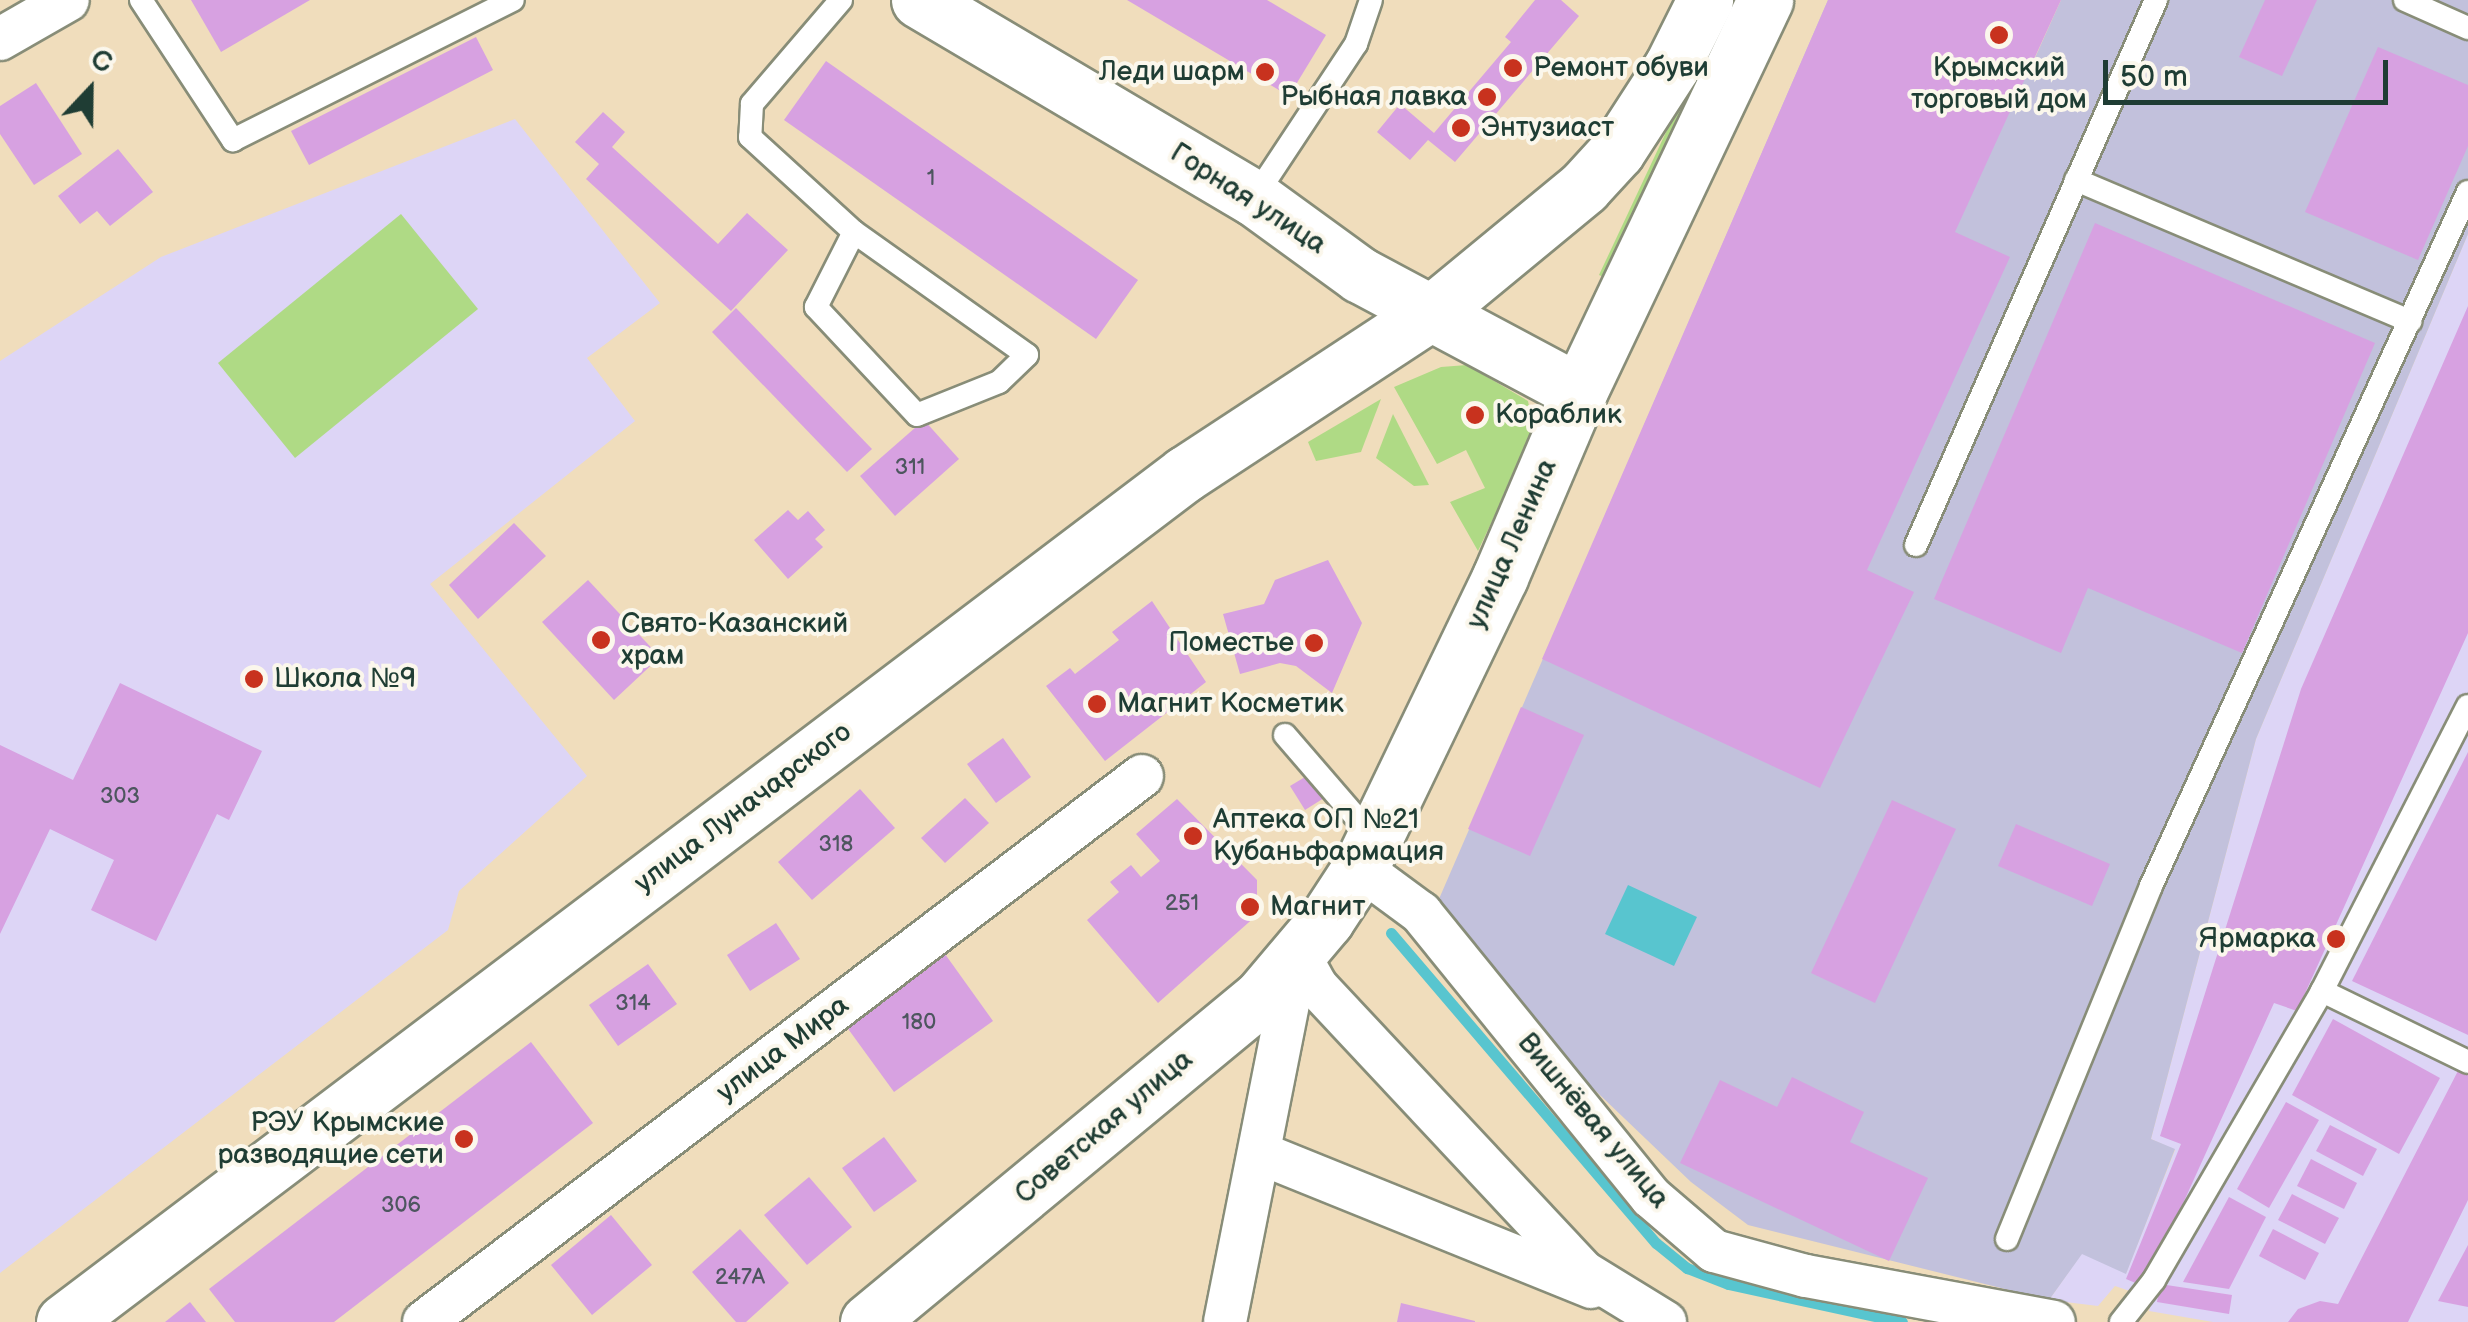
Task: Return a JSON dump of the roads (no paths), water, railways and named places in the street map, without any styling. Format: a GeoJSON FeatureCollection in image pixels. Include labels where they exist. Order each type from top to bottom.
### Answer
{"type":"FeatureCollection","features":[{"type":"Feature","properties":{"kind":"main road","name":"Горная улица"},"geometry":{"type":"LineString","coordinates":[[919,0],[1254,198],[1360,275],[1435,310],[1579,392]]}},
{"type":"Feature","properties":{"kind":"main road"},"geometry":{"type":"LineString","coordinates":[[1435,310],[1584,188],[1617,151],[1672,66],[1705,0]]}},
{"type":"Feature","properties":{"kind":"main road","name":"улица Ленина"},"geometry":{"type":"LineString","coordinates":[[1312,936],[1366,852],[1500,577],[1579,392],[1766,0]]}},
{"type":"Feature","properties":{"kind":"main road","name":"улица Луначарского"},"geometry":{"type":"LineString","coordinates":[[64,1322],[1185,474],[1435,310]]}},
{"type":"Feature","properties":{"kind":"main road","name":"Советская улица"},"geometry":{"type":"LineString","coordinates":[[868,1322],[1261,998],[1312,936]]}},
{"type":"Feature","properties":{"kind":"street"},"geometry":{"type":"LineString","coordinates":[[0,39],[68,0]]}},
{"type":"Feature","properties":{"kind":"street","name":"улица Мира"},"geometry":{"type":"LineString","coordinates":[[424,1322],[1142,776]]}},
{"type":"Feature","properties":{"kind":"street","name":"Вишнёвая улица"},"geometry":{"type":"LineString","coordinates":[[1366,852],[1421,913],[1651,1196],[1714,1251],[1806,1276],[2054,1322]]}},
{"type":"Feature","properties":{"kind":"street"},"geometry":{"type":"LineString","coordinates":[[1312,936],[1316,986],[1615,1297]]}},
{"type":"Feature","properties":{"kind":"street","name":"улица Ленина"},"geometry":{"type":"LineString","coordinates":[[1225,1322],[1312,936]]}},
{"type":"Feature","properties":{"kind":"street"},"geometry":{"type":"LineString","coordinates":[[1262,1154],[1615,1297],[1664,1322]]}},
{"type":"Feature","properties":{"kind":"lane"},"geometry":{"type":"LineString","coordinates":[[141,0],[234,140],[513,0]]}},
{"type":"Feature","properties":{"kind":"lane"},"geometry":{"type":"LineString","coordinates":[[841,0],[752,104],[750,138],[854,232],[1027,355],[998,382],[916,415],[816,307],[854,232]]}},
{"type":"Feature","properties":{"kind":"lane"},"geometry":{"type":"LineString","coordinates":[[1254,198],[1356,44],[1372,0]]}},
{"type":"Feature","properties":{"kind":"lane"},"geometry":{"type":"LineString","coordinates":[[1916,544],[2156,0]]}},
{"type":"Feature","properties":{"kind":"lane"},"geometry":{"type":"LineString","coordinates":[[2405,0],[2468,28]]}},
{"type":"Feature","properties":{"kind":"lane"},"geometry":{"type":"LineString","coordinates":[[2076,180],[2410,320]]}},
{"type":"Feature","properties":{"kind":"lane"},"geometry":{"type":"LineString","coordinates":[[2007,1240],[2151,886],[2468,192]]}},
{"type":"Feature","properties":{"kind":"lane"},"geometry":{"type":"LineString","coordinates":[[2121,1322],[2154,1280],[2322,991],[2468,706]]}},
{"type":"Feature","properties":{"kind":"lane"},"geometry":{"type":"LineString","coordinates":[[1285,735],[1366,852]]}},
{"type":"Feature","properties":{"kind":"lane"},"geometry":{"type":"LineString","coordinates":[[2322,991],[2468,1062]]}},
{"type":"Feature","properties":{"kind":"water"},"geometry":{"type":"Polygon","coordinates":[[[1628,885],[1697,917],[1674,966],[1605,934],[1628,885]]]}},
{"type":"Feature","properties":{"kind":"waterway"},"geometry":{"type":"LineString","coordinates":[[1391,933],[1656,1243],[1687,1268],[1728,1284],[1902,1322]]}},
{"type":"Feature","properties":{"kind":"place","name":"Крымский торговый дом"},"geometry":{"type":"Point","coordinates":[1999,35]}},
{"type":"Feature","properties":{"kind":"place","name":"Ремонт обуви"},"geometry":{"type":"Point","coordinates":[1513,68]}},
{"type":"Feature","properties":{"kind":"place","name":"Леди шарм"},"geometry":{"type":"Point","coordinates":[1265,72]}},
{"type":"Feature","properties":{"kind":"place","name":"Рыбная лавка"},"geometry":{"type":"Point","coordinates":[1487,97]}},
{"type":"Feature","properties":{"kind":"place","name":"Энтузиаст"},"geometry":{"type":"Point","coordinates":[1461,128]}},
{"type":"Feature","properties":{"kind":"place","name":"Кораблик"},"geometry":{"type":"Point","coordinates":[1475,415]}},
{"type":"Feature","properties":{"kind":"place","name":"Свято-Казанский храм"},"geometry":{"type":"Point","coordinates":[601,640]}},
{"type":"Feature","properties":{"kind":"place","name":"Поместье"},"geometry":{"type":"Point","coordinates":[1314,643]}},
{"type":"Feature","properties":{"kind":"place","name":"Школа №9"},"geometry":{"type":"Point","coordinates":[254,679]}},
{"type":"Feature","properties":{"kind":"place","name":"Магнит Косметик"},"geometry":{"type":"Point","coordinates":[1097,704]}},
{"type":"Feature","properties":{"kind":"place","name":"Аптека ОП №21 Кубаньфармация"},"geometry":{"type":"Point","coordinates":[1193,836]}},
{"type":"Feature","properties":{"kind":"place","name":"Магнит"},"geometry":{"type":"Point","coordinates":[1250,907]}},
{"type":"Feature","properties":{"kind":"place","name":"Ярмарка"},"geometry":{"type":"Point","coordinates":[2336,939]}},
{"type":"Feature","properties":{"kind":"place","name":"РЭУ Крымские разводящие сети"},"geometry":{"type":"Point","coordinates":[464,1139]}}]}
